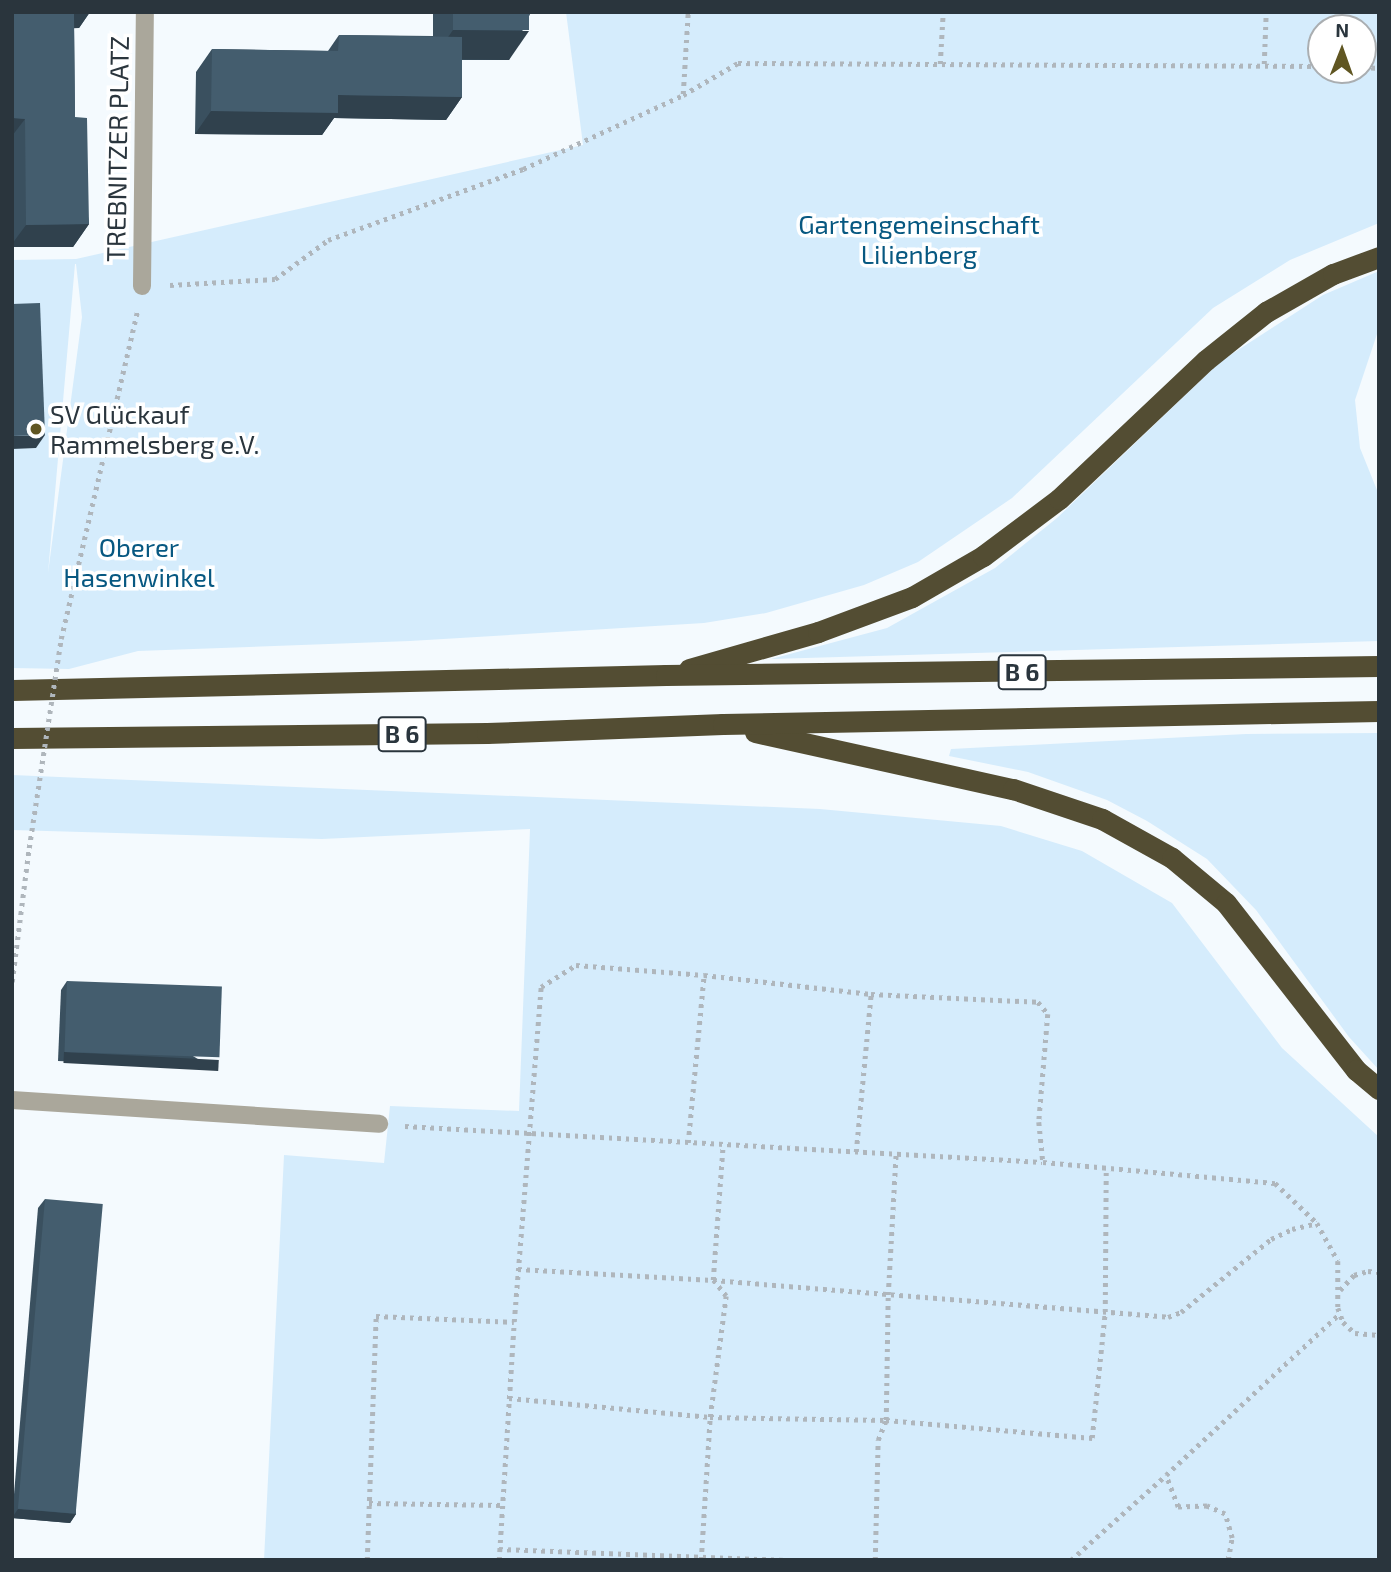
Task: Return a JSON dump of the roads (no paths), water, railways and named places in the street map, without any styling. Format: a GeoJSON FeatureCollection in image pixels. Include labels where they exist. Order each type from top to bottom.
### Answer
{"type":"FeatureCollection","features":[{"type":"Feature","properties":{"kind":"highway"},"geometry":{"type":"LineString","coordinates":[[666,675],[818,632],[865,615],[912,597],[984,556],[1059,499],[1196,369],[1266,312],[1333,274],[1379,257]]}},
{"type":"Feature","properties":{"kind":"highway","name":"B 6"},"geometry":{"type":"LineString","coordinates":[[12,690],[666,675],[801,676],[1379,666]]}},
{"type":"Feature","properties":{"kind":"highway","name":"B 6"},"geometry":{"type":"LineString","coordinates":[[12,738],[487,733],[723,724],[1379,710]]}},
{"type":"Feature","properties":{"kind":"highway"},"geometry":{"type":"LineString","coordinates":[[723,724],[1013,789],[1114,825],[1172,858],[1226,903],[1356,1070],[1379,1089]]}},
{"type":"Feature","properties":{"kind":"street","name":"TREBNITZER PLATZ"},"geometry":{"type":"LineString","coordinates":[[142,286],[145,12]]}},
{"type":"Feature","properties":{"kind":"street"},"geometry":{"type":"LineString","coordinates":[[12,1100],[379,1124]]}},
{"type":"Feature","properties":{"kind":"place","name":"SV Glückauf Rammelsberg e.V."},"geometry":{"type":"Point","coordinates":[36,429]}},
{"type":"Feature","properties":{"kind":"park label","name":"Gartengemeinschaft Lilienberg"},"geometry":{"type":"Point","coordinates":[919,239]}},
{"type":"Feature","properties":{"kind":"park label","name":"Oberer Hasenwinkel"},"geometry":{"type":"Point","coordinates":[139,562]}}]}
